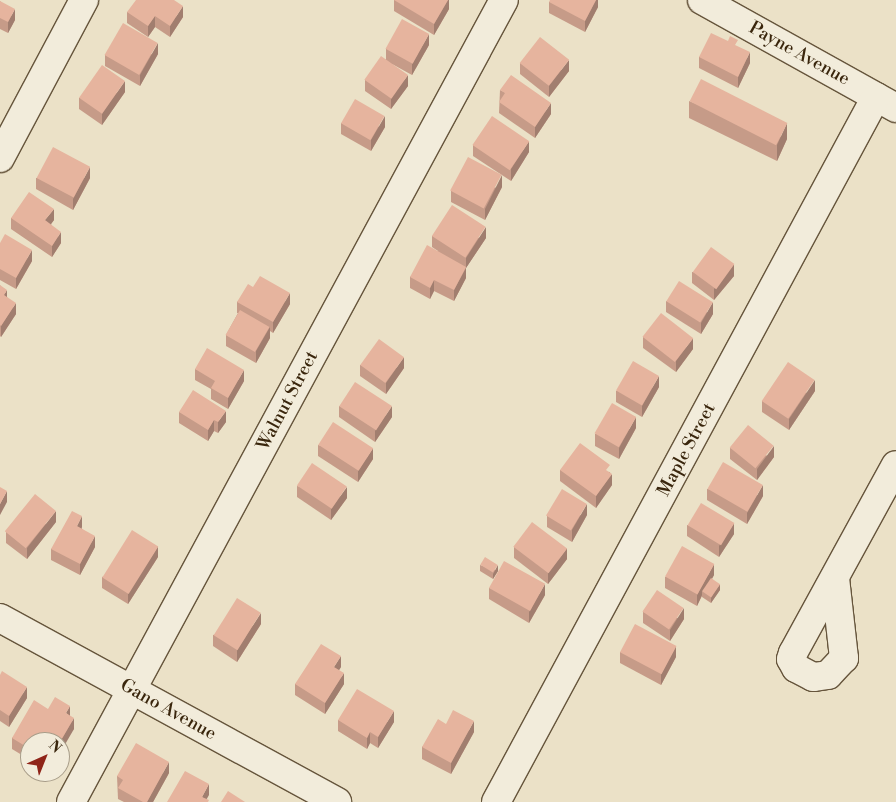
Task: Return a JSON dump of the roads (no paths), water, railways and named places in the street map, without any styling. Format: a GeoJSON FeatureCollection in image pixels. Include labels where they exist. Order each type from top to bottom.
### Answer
{"type":"FeatureCollection","features":[{"type":"Feature","properties":{"kind":"street"},"geometry":{"type":"LineString","coordinates":[[0,158],[84,0]]}},
{"type":"Feature","properties":{"kind":"street","name":"Walnut Street"},"geometry":{"type":"LineString","coordinates":[[71,802],[504,0]]}},
{"type":"Feature","properties":{"kind":"street","name":"Payne Avenue"},"geometry":{"type":"LineString","coordinates":[[702,0],[886,102]]}},
{"type":"Feature","properties":{"kind":"street","name":"Maple Street"},"geometry":{"type":"LineString","coordinates":[[496,802],[886,102]]}},
{"type":"Feature","properties":{"kind":"street"},"geometry":{"type":"LineString","coordinates":[[835,578],[896,465]]}},
{"type":"Feature","properties":{"kind":"street","name":"Gano Avenue"},"geometry":{"type":"LineString","coordinates":[[0,618],[337,802]]}}]}
